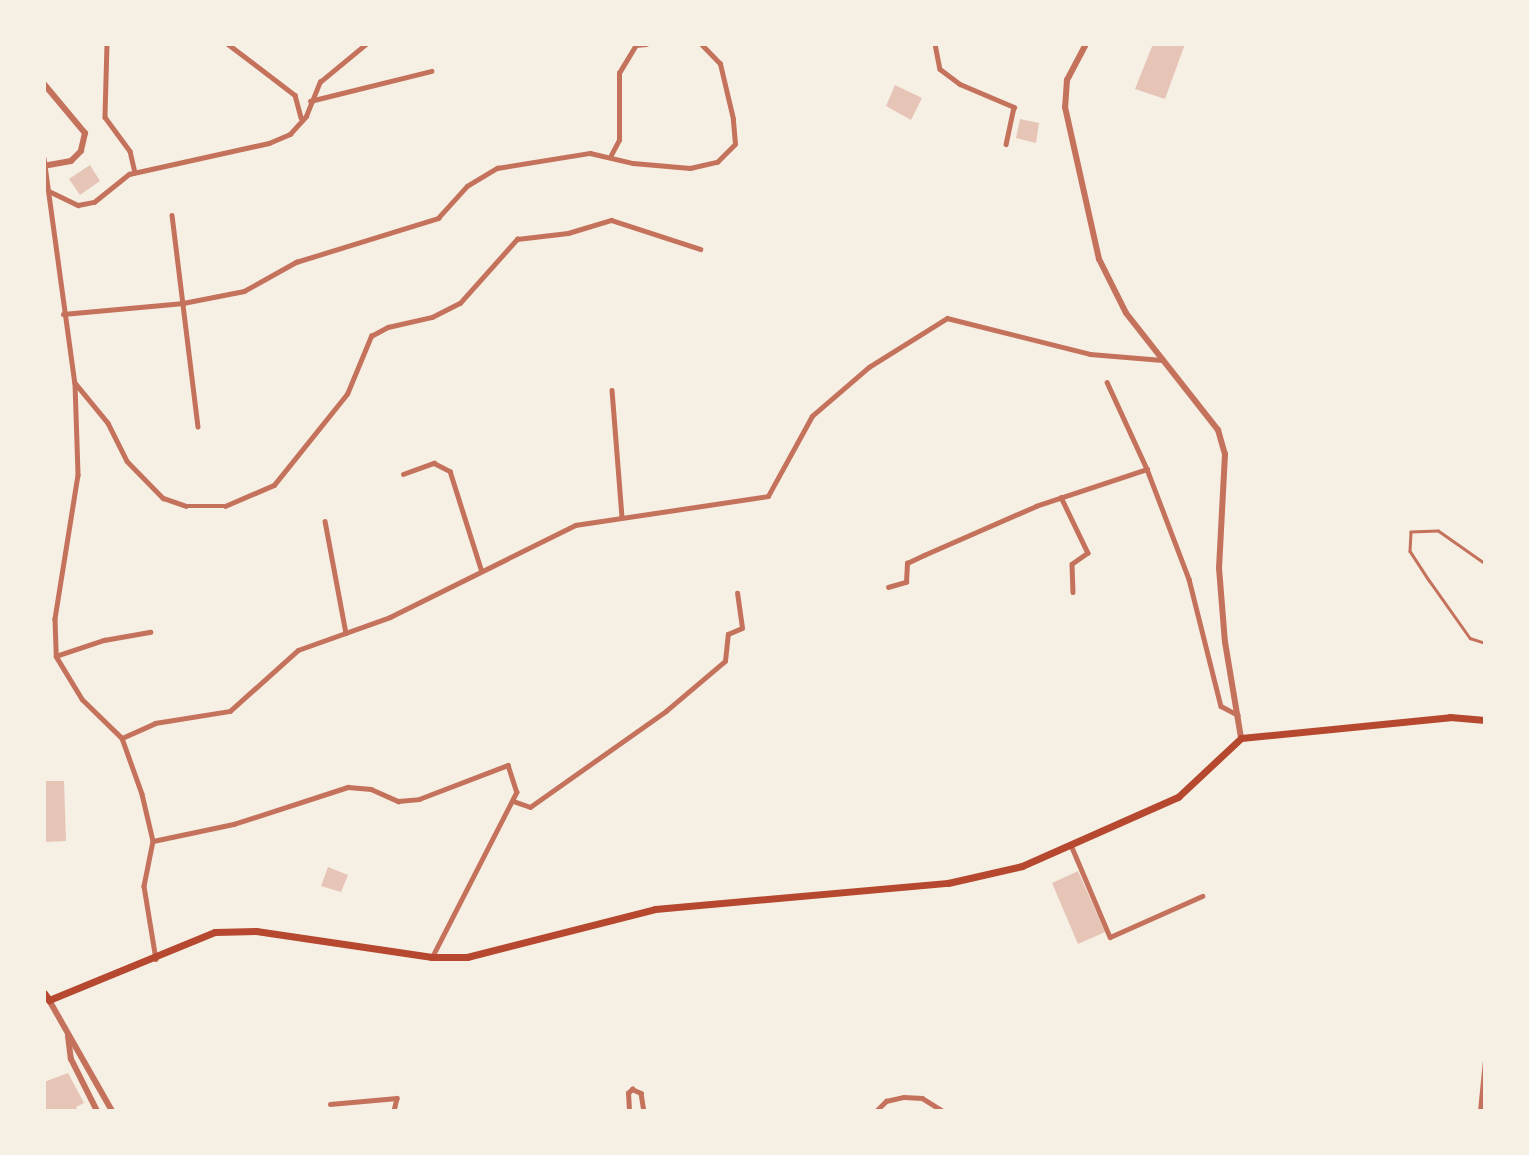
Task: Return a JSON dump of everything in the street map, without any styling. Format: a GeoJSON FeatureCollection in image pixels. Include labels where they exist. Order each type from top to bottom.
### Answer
{"type":"FeatureCollection","features":[{"type":"Feature","properties":{"kind":"main road"},"geometry":{"type":"LineString","coordinates":[[44,993],[49,1000],[156,959],[215,932],[256,931],[432,957],[467,957],[655,909],[948,883],[1022,866],[1178,797],[1241,738],[1450,717],[1485,720]]}},
{"type":"Feature","properties":{"kind":"street"},"geometry":{"type":"LineString","coordinates":[[107,44],[104,117],[130,151],[135,172]]}},
{"type":"Feature","properties":{"kind":"street"},"geometry":{"type":"LineString","coordinates":[[229,44],[295,95],[301,117]]}},
{"type":"Feature","properties":{"kind":"street"},"geometry":{"type":"LineString","coordinates":[[51,191],[78,205],[94,202],[135,172],[269,143],[290,134],[333,68],[366,44]]}},
{"type":"Feature","properties":{"kind":"street"},"geometry":{"type":"LineString","coordinates":[[611,155],[619,140],[620,73],[636,45],[646,44]]}},
{"type":"Feature","properties":{"kind":"street"},"geometry":{"type":"LineString","coordinates":[[63,314],[183,303],[244,291],[320,253],[394,229],[419,226],[438,218],[467,186],[497,167],[590,153],[611,155],[633,163],[690,168],[717,162],[735,144],[720,64],[701,44]]}},
{"type":"Feature","properties":{"kind":"street"},"geometry":{"type":"LineString","coordinates":[[934,44],[940,69],[960,84],[1014,107],[1006,145]]}},
{"type":"Feature","properties":{"kind":"street"},"geometry":{"type":"LineString","coordinates":[[1086,44],[1067,80],[1069,141],[1099,259],[1126,313],[1218,430],[1225,454],[1219,568],[1225,642],[1241,738]]}},
{"type":"Feature","properties":{"kind":"street"},"geometry":{"type":"LineString","coordinates":[[310,101],[430,71]]}},
{"type":"Feature","properties":{"kind":"street"},"geometry":{"type":"LineString","coordinates":[[44,84],[85,133],[81,151],[71,160],[44,163],[51,191],[63,314],[75,383],[78,475],[55,619],[57,656],[82,699],[122,738],[142,793],[153,841],[144,886],[156,959]]}},
{"type":"Feature","properties":{"kind":"street"},"geometry":{"type":"LineString","coordinates":[[172,215],[198,426]]}},
{"type":"Feature","properties":{"kind":"street"},"geometry":{"type":"LineString","coordinates":[[75,383],[108,423],[127,461],[163,498],[186,506],[225,506],[274,485],[347,394],[371,336],[388,327],[432,317],[460,303],[517,239],[568,233],[611,220],[700,249]]}},
{"type":"Feature","properties":{"kind":"street"},"geometry":{"type":"LineString","coordinates":[[122,738],[155,723],[230,711],[298,650],[390,617],[481,569],[575,525],[768,496],[812,416],[869,367],[925,328],[947,318],[1090,354],[1163,360]]}},
{"type":"Feature","properties":{"kind":"street"},"geometry":{"type":"LineString","coordinates":[[1107,382],[1147,469],[1189,579],[1221,706],[1239,715]]}},
{"type":"Feature","properties":{"kind":"street"},"geometry":{"type":"LineString","coordinates":[[612,390],[622,517]]}},
{"type":"Feature","properties":{"kind":"street"},"geometry":{"type":"LineString","coordinates":[[403,474],[434,463],[450,471],[481,569]]}},
{"type":"Feature","properties":{"kind":"street"},"geometry":{"type":"LineString","coordinates":[[888,587],[906,582],[907,563],[1061,497],[1147,469]]}},
{"type":"Feature","properties":{"kind":"street"},"geometry":{"type":"LineString","coordinates":[[1061,497],[1088,553],[1072,564],[1073,592]]}},
{"type":"Feature","properties":{"kind":"street"},"geometry":{"type":"LineString","coordinates":[[325,521],[346,633]]}},
{"type":"Feature","properties":{"kind":"street"},"geometry":{"type":"LineString","coordinates":[[513,801],[530,807],[666,711],[725,661],[728,634],[742,628],[737,593]]}},
{"type":"Feature","properties":{"kind":"street"},"geometry":{"type":"LineString","coordinates":[[57,656],[104,640],[150,632]]}},
{"type":"Feature","properties":{"kind":"street"},"geometry":{"type":"LineString","coordinates":[[153,841],[234,824],[348,788],[372,789],[398,800],[419,799],[465,785],[501,764],[508,765],[514,783],[513,801],[475,868],[432,957]]}},
{"type":"Feature","properties":{"kind":"street"},"geometry":{"type":"LineString","coordinates":[[1071,845],[1110,937],[1202,896]]}},
{"type":"Feature","properties":{"kind":"street"},"geometry":{"type":"LineString","coordinates":[[49,1000],[67,1034],[84,1055],[113,1111]]}},
{"type":"Feature","properties":{"kind":"street"},"geometry":{"type":"LineString","coordinates":[[67,1034],[71,1059],[97,1111]]}},
{"type":"Feature","properties":{"kind":"street"},"geometry":{"type":"LineString","coordinates":[[1480,1111],[1485,1060]]}},
{"type":"Feature","properties":{"kind":"street"},"geometry":{"type":"LineString","coordinates":[[629,1111],[628,1093],[632,1089],[641,1093],[644,1111]]}},
{"type":"Feature","properties":{"kind":"street"},"geometry":{"type":"LineString","coordinates":[[876,1111],[886,1101],[904,1097],[922,1098],[943,1111]]}},
{"type":"Feature","properties":{"kind":"street"},"geometry":{"type":"LineString","coordinates":[[330,1104],[397,1098],[394,1111]]}},
{"type":"Feature","properties":{"kind":"lane"},"geometry":{"type":"LineString","coordinates":[[1485,564],[1438,531],[1411,532],[1410,551],[1429,580],[1470,638],[1485,643]]}},
{"type":"Feature","properties":{"kind":"building"},"geometry":{"type":"Polygon","coordinates":[[[1153,44],[1185,44],[1165,99],[1135,89],[1153,44]]]}},
{"type":"Feature","properties":{"kind":"building"},"geometry":{"type":"Polygon","coordinates":[[[895,85],[922,98],[911,120],[886,106],[895,85]]]}},
{"type":"Feature","properties":{"kind":"building"},"geometry":{"type":"Polygon","coordinates":[[[1020,119],[1039,123],[1036,143],[1016,138],[1020,119]]]}},
{"type":"Feature","properties":{"kind":"building"},"geometry":{"type":"Polygon","coordinates":[[[90,165],[100,181],[80,195],[69,179],[90,165]]]}},
{"type":"Feature","properties":{"kind":"building"},"geometry":{"type":"Polygon","coordinates":[[[44,781],[64,781],[66,841],[44,842],[44,781]]]}},
{"type":"Feature","properties":{"kind":"building"},"geometry":{"type":"Polygon","coordinates":[[[328,867],[348,875],[341,892],[321,886],[328,867]]]}},
{"type":"Feature","properties":{"kind":"building"},"geometry":{"type":"Polygon","coordinates":[[[1078,871],[1105,932],[1078,944],[1052,883],[1078,871]]]}},
{"type":"Feature","properties":{"kind":"building"},"geometry":{"type":"Polygon","coordinates":[[[68,1073],[84,1103],[76,1107],[78,1111],[44,1111],[44,1082],[68,1073]]]}}]}
